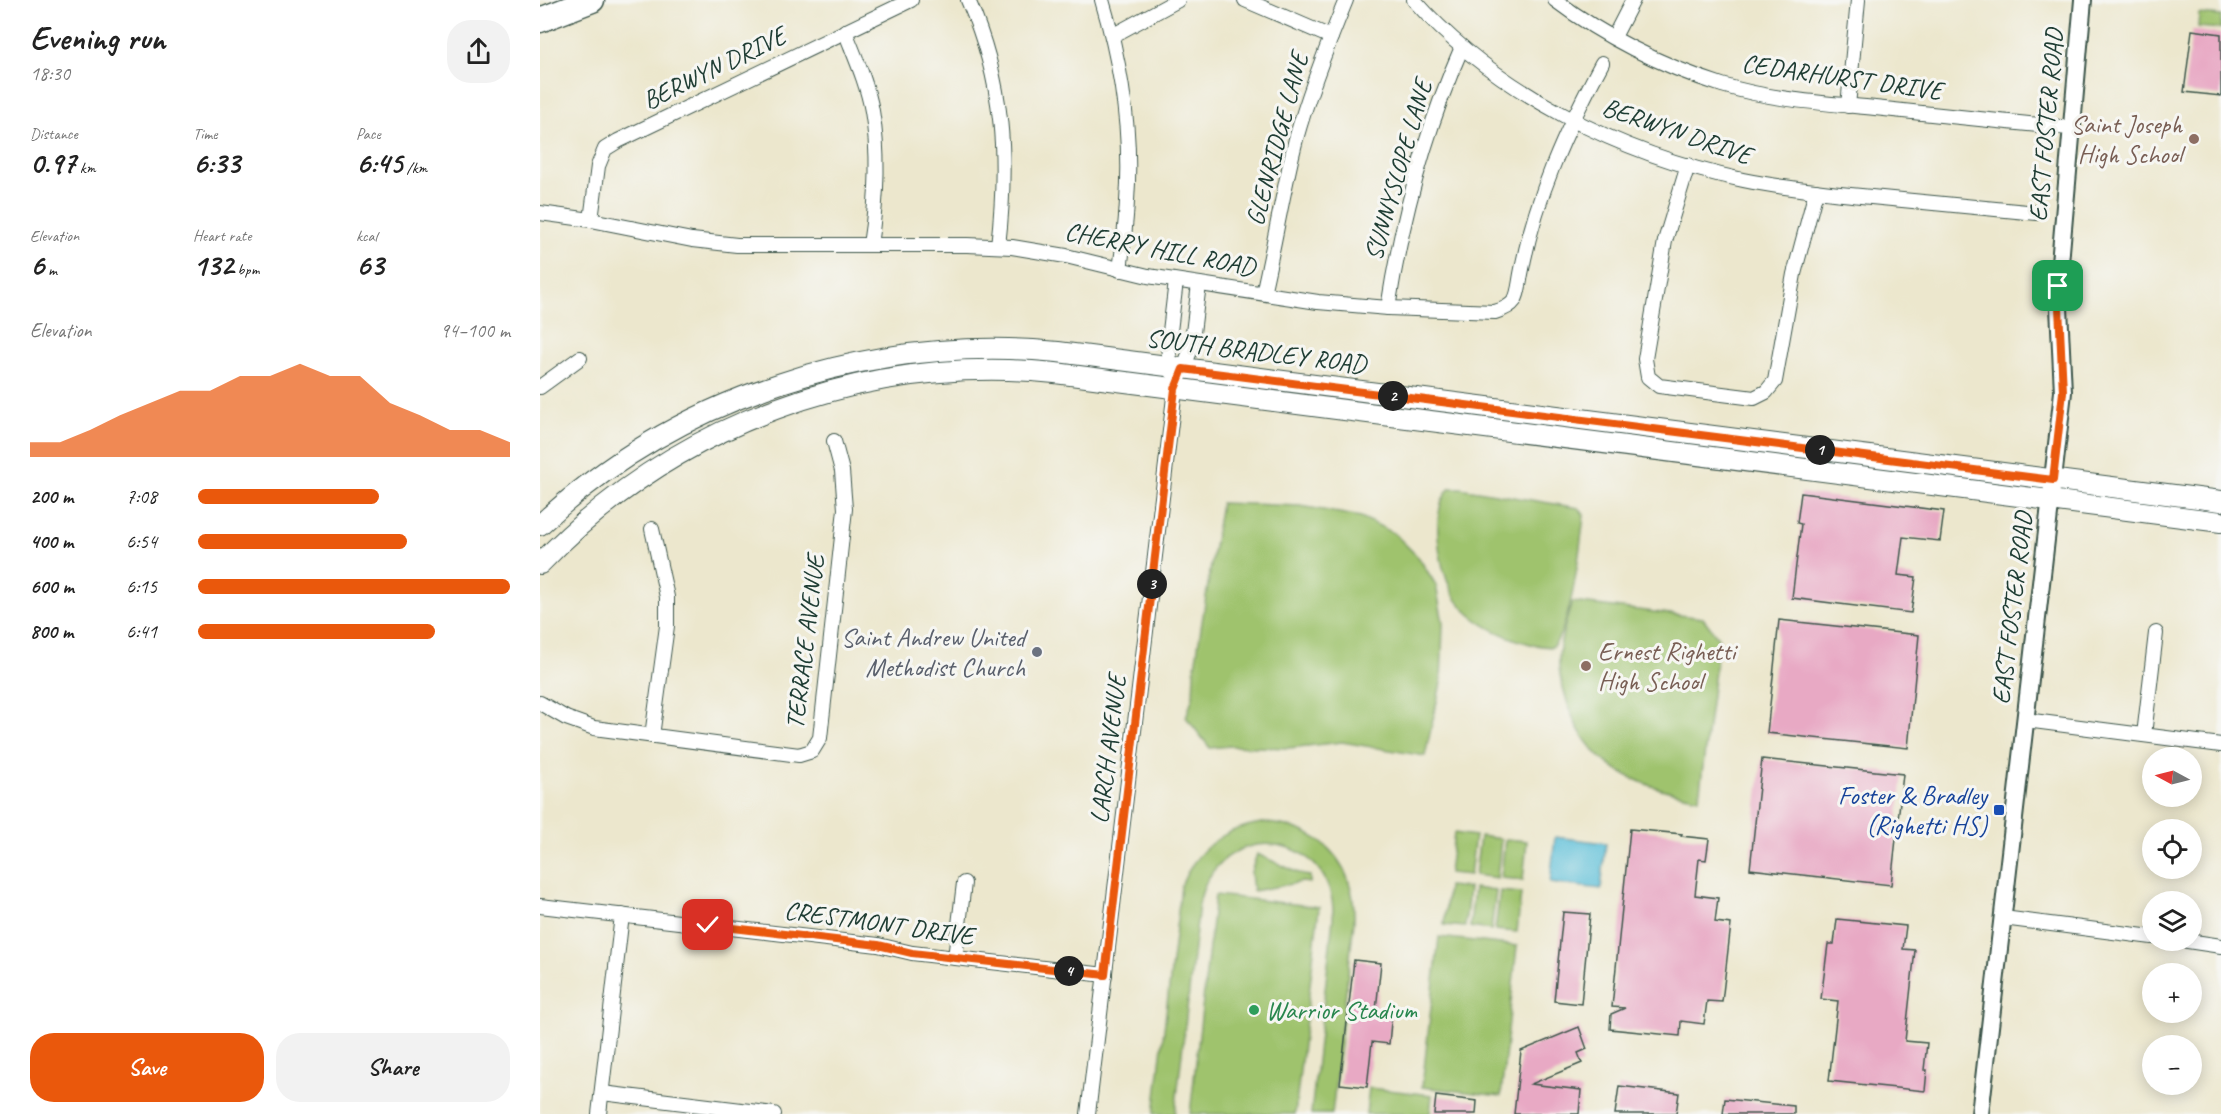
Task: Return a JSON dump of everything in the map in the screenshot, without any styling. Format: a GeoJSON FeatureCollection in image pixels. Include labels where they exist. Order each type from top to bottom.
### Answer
{"type":"FeatureCollection","features":[{"type":"Feature","properties":{"kind":"highway"},"geometry":{"type":"LineString","coordinates":[[540,20],[592,0]]}},
{"type":"Feature","properties":{"kind":"main road","name":"SOUTH BRADLEY ROAD"},"geometry":{"type":"LineString","coordinates":[[540,525],[595,478],[660,436],[724,405],[789,380],[829,369],[932,351],[992,348],[1058,352],[2221,501]]}},
{"type":"Feature","properties":{"kind":"main road","name":"SOUTH BRADLEY ROAD"},"geometry":{"type":"LineString","coordinates":[[540,564],[607,502],[649,471],[682,451],[754,416],[795,400],[901,376],[993,369],[1055,373],[2221,522]]}},
{"type":"Feature","properties":{"kind":"street","name":"BERWYN DRIVE"},"geometry":{"type":"LineString","coordinates":[[591,219],[598,166],[605,149],[911,0]]}},
{"type":"Feature","properties":{"kind":"street"},"geometry":{"type":"LineString","coordinates":[[968,0],[988,54],[997,91],[1003,139],[1004,181],[998,246]]}},
{"type":"Feature","properties":{"kind":"street"},"geometry":{"type":"LineString","coordinates":[[1102,0],[1112,36],[1126,128],[1128,200],[1120,270]]}},
{"type":"Feature","properties":{"kind":"street"},"geometry":{"type":"LineString","coordinates":[[1112,36],[1179,0]]}},
{"type":"Feature","properties":{"kind":"street"},"geometry":{"type":"LineString","coordinates":[[1245,0],[1331,37]]}},
{"type":"Feature","properties":{"kind":"street","name":"GLENRIDGE LANE"},"geometry":{"type":"LineString","coordinates":[[1263,293],[1297,138],[1309,97],[1346,0]]}},
{"type":"Feature","properties":{"kind":"street","name":"BERWYN DRIVE"},"geometry":{"type":"LineString","coordinates":[[1414,0],[1462,47],[1515,86],[1572,120],[1688,165],[1743,180],[1816,191],[2037,213]]}},
{"type":"Feature","properties":{"kind":"street","name":"CEDARHURST DRIVE"},"geometry":{"type":"LineString","coordinates":[[1555,0],[1614,38],[1662,62],[1722,85],[1774,97],[2071,128]]}},
{"type":"Feature","properties":{"kind":"street"},"geometry":{"type":"LineString","coordinates":[[1614,38],[1633,0]]}},
{"type":"Feature","properties":{"kind":"street"},"geometry":{"type":"LineString","coordinates":[[1848,106],[1858,0]]}},
{"type":"Feature","properties":{"kind":"street","name":"EAST FOSTER ROAD"},"geometry":{"type":"LineString","coordinates":[[1980,1114],[2063,392],[2058,286],[2083,0]]}},
{"type":"Feature","properties":{"kind":"street"},"geometry":{"type":"LineString","coordinates":[[845,31],[872,110],[877,149],[878,182],[870,245]]}},
{"type":"Feature","properties":{"kind":"street","name":"SUNNYSLOPE LANE"},"geometry":{"type":"LineString","coordinates":[[1388,308],[1398,249],[1414,183],[1434,117],[1462,47]]}},
{"type":"Feature","properties":{"kind":"street","name":"CHERRY HILL ROAD"},"geometry":{"type":"LineString","coordinates":[[540,213],[591,219],[692,240],[737,245],[998,246],[1057,254],[1176,281],[1318,302],[1388,308],[1495,312],[1508,308],[1516,298],[1531,231],[1554,161],[1572,120],[1602,63]]}},
{"type":"Feature","properties":{"kind":"street"},"geometry":{"type":"LineString","coordinates":[[1688,165],[1663,251],[1645,359],[1648,376],[1659,386],[1754,398],[1766,392],[1775,381],[1794,274],[1816,191]]}},
{"type":"Feature","properties":{"kind":"street"},"geometry":{"type":"LineString","coordinates":[[1176,281],[1168,348],[1177,368]]}},
{"type":"Feature","properties":{"kind":"street","name":"LARCH AVENUE"},"geometry":{"type":"LineString","coordinates":[[1088,1114],[1177,368],[1191,349],[1199,284]]}},
{"type":"Feature","properties":{"kind":"street"},"geometry":{"type":"LineString","coordinates":[[540,387],[580,358]]}},
{"type":"Feature","properties":{"kind":"street","name":"TERRACE AVENUE"},"geometry":{"type":"LineString","coordinates":[[540,703],[566,718],[594,728],[799,755],[812,751],[820,738],[845,509],[842,471],[834,441]]}},
{"type":"Feature","properties":{"kind":"street"},"geometry":{"type":"LineString","coordinates":[[652,529],[667,597],[667,626],[652,736]]}},
{"type":"Feature","properties":{"kind":"street"},"geometry":{"type":"LineString","coordinates":[[2144,735],[2157,633]]}},
{"type":"Feature","properties":{"kind":"street"},"geometry":{"type":"LineString","coordinates":[[2025,720],[2221,745]]}},
{"type":"Feature","properties":{"kind":"street"},"geometry":{"type":"LineString","coordinates":[[955,958],[964,884]]}},
{"type":"Feature","properties":{"kind":"street","name":"CRESTMONT DRIVE"},"geometry":{"type":"LineString","coordinates":[[540,906],[867,944],[912,953],[1105,975]]}},
{"type":"Feature","properties":{"kind":"street"},"geometry":{"type":"LineString","coordinates":[[599,1114],[622,915]]}},
{"type":"Feature","properties":{"kind":"street"},"geometry":{"type":"LineString","coordinates":[[2003,918],[2142,936]]}},
{"type":"Feature","properties":{"kind":"street"},"geometry":{"type":"LineString","coordinates":[[2202,943],[2221,946]]}},
{"type":"Feature","properties":{"kind":"street"},"geometry":{"type":"LineString","coordinates":[[602,1094],[774,1114]]}},
{"type":"Feature","properties":{"kind":"green space"},"geometry":{"type":"Polygon","coordinates":[[[2199,14],[2221,16],[2221,29],[2198,27],[2199,14]]]}},
{"type":"Feature","properties":{"kind":"green space"},"geometry":{"type":"Polygon","coordinates":[[[1450,488],[1579,508],[1584,515],[1570,605],[1559,638],[1552,647],[1510,638],[1496,631],[1471,615],[1453,594],[1442,566],[1438,530],[1441,504],[1450,488]]]}},
{"type":"Feature","properties":{"kind":"green space"},"geometry":{"type":"Polygon","coordinates":[[[1221,503],[1301,506],[1361,517],[1394,533],[1419,558],[1436,585],[1443,623],[1441,683],[1425,756],[1342,742],[1289,748],[1230,746],[1210,748],[1186,717],[1193,696],[1194,672],[1221,503]]]}},
{"type":"Feature","properties":{"kind":"green space"},"geometry":{"type":"Polygon","coordinates":[[[1572,602],[1703,618],[1719,639],[1699,798],[1654,787],[1616,770],[1587,742],[1576,724],[1567,701],[1559,670],[1561,641],[1572,602]]]}},
{"type":"Feature","properties":{"kind":"green space"},"geometry":{"type":"Polygon","coordinates":[[[1261,823],[1282,825],[1317,839],[1341,865],[1349,881],[1354,921],[1332,1114],[1311,1114],[1333,919],[1329,889],[1316,866],[1297,852],[1274,845],[1250,846],[1228,857],[1210,876],[1199,904],[1175,1114],[1154,1114],[1181,886],[1194,861],[1212,843],[1234,830],[1261,823]]]}},
{"type":"Feature","properties":{"kind":"green space"},"geometry":{"type":"Polygon","coordinates":[[[1454,833],[1475,836],[1470,875],[1449,873],[1454,833]]]}},
{"type":"Feature","properties":{"kind":"green space"},"geometry":{"type":"Polygon","coordinates":[[[1480,836],[1501,839],[1497,878],[1475,875],[1480,836]]]}},
{"type":"Feature","properties":{"kind":"green space"},"geometry":{"type":"Polygon","coordinates":[[[1505,839],[1527,841],[1523,880],[1501,878],[1505,839]]]}},
{"type":"Feature","properties":{"kind":"green space"},"geometry":{"type":"Polygon","coordinates":[[[1257,854],[1310,876],[1310,883],[1302,882],[1253,891],[1251,872],[1257,854]]]}},
{"type":"Feature","properties":{"kind":"green space"},"geometry":{"type":"Polygon","coordinates":[[[1448,886],[1469,888],[1465,927],[1444,925],[1448,886]]]}},
{"type":"Feature","properties":{"kind":"green space"},"geometry":{"type":"Polygon","coordinates":[[[1474,888],[1496,891],[1491,930],[1470,927],[1474,888]]]}},
{"type":"Feature","properties":{"kind":"green space"},"geometry":{"type":"Polygon","coordinates":[[[1500,891],[1521,893],[1517,932],[1495,930],[1500,891]]]}},
{"type":"Feature","properties":{"kind":"green space","name":"Warrior Stadium"},"geometry":{"type":"Polygon","coordinates":[[[1215,895],[1319,907],[1295,1114],[1190,1114],[1215,895]]]}},
{"type":"Feature","properties":{"kind":"green space"},"geometry":{"type":"Polygon","coordinates":[[[1439,937],[1517,946],[1501,1096],[1422,1087],[1439,937]]]}},
{"type":"Feature","properties":{"kind":"green space"},"geometry":{"type":"Polygon","coordinates":[[[1369,1088],[1432,1095],[1430,1114],[1366,1114],[1369,1088]]]}},
{"type":"Feature","properties":{"kind":"water"},"geometry":{"type":"Polygon","coordinates":[[[1555,837],[1606,843],[1601,889],[1550,883],[1555,837]]]}},
{"type":"Feature","properties":{"kind":"building"},"geometry":{"type":"Polygon","coordinates":[[[2192,30],[2221,34],[2221,96],[2184,92],[2192,30]]]}},
{"type":"Feature","properties":{"kind":"building"},"geometry":{"type":"Polygon","coordinates":[[[1801,493],[1944,511],[1940,541],[1903,537],[1898,575],[1916,577],[1911,613],[1792,598],[1801,524],[1797,523],[1801,493]]]}},
{"type":"Feature","properties":{"kind":"building"},"geometry":{"type":"Polygon","coordinates":[[[1779,620],[1919,635],[1908,748],[1767,733],[1779,620]]]}},
{"type":"Feature","properties":{"kind":"building"},"geometry":{"type":"Polygon","coordinates":[[[1762,759],[1903,774],[1891,885],[1750,869],[1762,759]]]}},
{"type":"Feature","properties":{"kind":"building"},"geometry":{"type":"Polygon","coordinates":[[[1630,829],[1709,839],[1706,860],[1699,859],[1695,895],[1718,898],[1715,922],[1731,924],[1722,1002],[1707,1001],[1704,1024],[1681,1021],[1680,1036],[1610,1029],[1611,1014],[1625,1008],[1612,1007],[1630,829]]]}},
{"type":"Feature","properties":{"kind":"building"},"geometry":{"type":"Polygon","coordinates":[[[1563,912],[1590,914],[1581,1004],[1554,1001],[1563,912]]]}},
{"type":"Feature","properties":{"kind":"building"},"geometry":{"type":"Polygon","coordinates":[[[1837,919],[1906,926],[1903,949],[1915,950],[1905,1041],[1927,1043],[1924,1070],[1927,1070],[1925,1091],[1829,1081],[1838,1001],[1821,999],[1828,944],[1834,944],[1837,919]]]}},
{"type":"Feature","properties":{"kind":"building"},"geometry":{"type":"Polygon","coordinates":[[[1354,960],[1381,963],[1376,1010],[1392,1011],[1389,1044],[1372,1042],[1367,1087],[1340,1084],[1354,960]]]}},
{"type":"Feature","properties":{"kind":"building"},"geometry":{"type":"Polygon","coordinates":[[[1579,1027],[1587,1049],[1578,1053],[1582,1063],[1531,1084],[1581,1090],[1579,1114],[1514,1114],[1521,1051],[1579,1027]]]}},
{"type":"Feature","properties":{"kind":"building"},"geometry":{"type":"Polygon","coordinates":[[[1619,1086],[1679,1093],[1676,1114],[1615,1114],[1619,1086]]]}},
{"type":"Feature","properties":{"kind":"building"},"geometry":{"type":"Polygon","coordinates":[[[1436,1096],[1477,1101],[1476,1114],[1434,1114],[1436,1096]]]}},
{"type":"Feature","properties":{"kind":"building"},"geometry":{"type":"Polygon","coordinates":[[[1725,1099],[1794,1106],[1794,1114],[1723,1114],[1725,1099]]]}},
{"type":"Feature","properties":{"kind":"place","name":"Saint Joseph High School"},"geometry":{"type":"Point","coordinates":[2194,139]}},
{"type":"Feature","properties":{"kind":"place","name":"Saint Andrew United Methodist Church"},"geometry":{"type":"Point","coordinates":[1037,652]}},
{"type":"Feature","properties":{"kind":"place","name":"Ernest Righetti High School"},"geometry":{"type":"Point","coordinates":[1586,666]}},
{"type":"Feature","properties":{"kind":"place","name":"Foster & Bradley (Righetti HS)"},"geometry":{"type":"Point","coordinates":[1999,810]}},
{"type":"Feature","properties":{"kind":"place","name":"Warrior Stadium"},"geometry":{"type":"Point","coordinates":[1254,1010]}},
{"type":"Feature","properties":{"kind":"route"},"geometry":{"type":"LineString","coordinates":[[708,925],[878,945],[912,953],[1105,975],[1175,389],[1183,369],[2053,480],[2063,392],[2058,286]]}}]}
